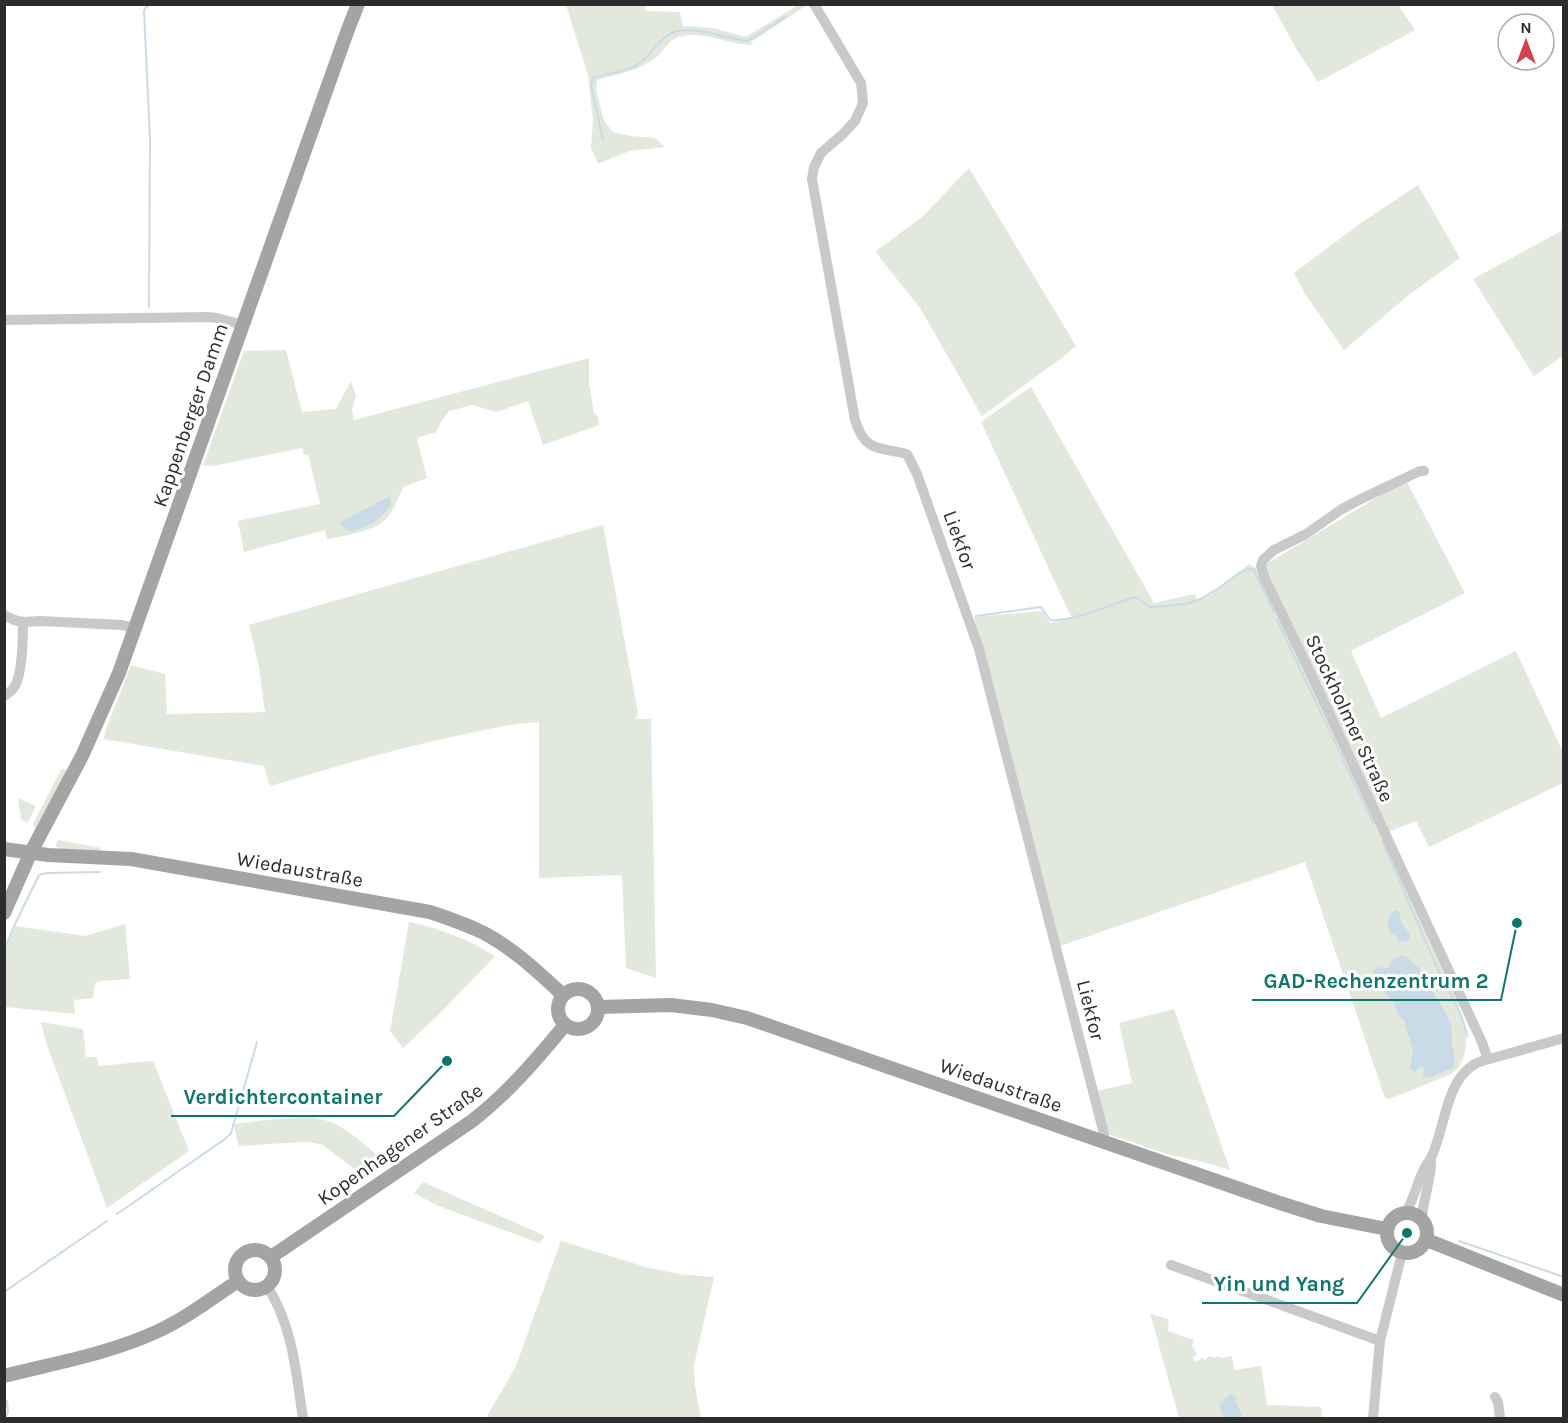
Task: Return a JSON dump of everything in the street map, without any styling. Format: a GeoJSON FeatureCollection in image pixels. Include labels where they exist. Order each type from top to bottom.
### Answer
{"type":"FeatureCollection","features":[{"type":"Feature","properties":{"kind":"main road","name":"Kappenberger Damm"},"geometry":{"type":"LineString","coordinates":[[32,852],[78,765],[100,717],[135,628],[358,4]]}},
{"type":"Feature","properties":{"kind":"main road","name":"Wiedaustraße"},"geometry":{"type":"LineString","coordinates":[[4,849],[131,859],[430,912],[460,922],[493,939],[523,959],[563,994]]}},
{"type":"Feature","properties":{"kind":"main road"},"geometry":{"type":"LineString","coordinates":[[4,914],[32,852]]}},
{"type":"Feature","properties":{"kind":"main road"},"geometry":{"type":"LineString","coordinates":[[573,989],[585,990],[595,998],[598,1007],[597,1017],[588,1027],[582,1029],[565,1025],[558,1014],[559,1001],[563,994],[573,989]]}},
{"type":"Feature","properties":{"kind":"main road","name":"Wiedaustraße"},"geometry":{"type":"LineString","coordinates":[[598,1007],[671,1005],[712,1010],[747,1018],[1321,1216],[1387,1229]]}},
{"type":"Feature","properties":{"kind":"main road","name":"Kopenhagener Straße"},"geometry":{"type":"LineString","coordinates":[[271,1257],[488,1108],[513,1085],[565,1025]]}},
{"type":"Feature","properties":{"kind":"main road"},"geometry":{"type":"LineString","coordinates":[[1406,1212],[1422,1218],[1428,1231],[1424,1245],[1414,1252],[1402,1253],[1396,1250],[1389,1241],[1387,1229],[1394,1217],[1406,1212]]}},
{"type":"Feature","properties":{"kind":"main road"},"geometry":{"type":"LineString","coordinates":[[1427,1240],[1563,1295]]}},
{"type":"Feature","properties":{"kind":"main road"},"geometry":{"type":"LineString","coordinates":[[264,1251],[271,1257],[275,1272],[274,1278],[267,1286],[254,1290],[248,1289],[238,1281],[235,1275],[236,1261],[246,1252],[264,1251]]}},
{"type":"Feature","properties":{"kind":"main road"},"geometry":{"type":"LineString","coordinates":[[4,1376],[114,1348],[142,1338],[186,1317],[238,1281]]}},
{"type":"Feature","properties":{"kind":"street","name":"Liekfor"},"geometry":{"type":"LineString","coordinates":[[814,4],[861,83],[863,103],[855,121],[821,153],[814,167],[812,179],[855,420],[858,431],[871,446],[907,454],[917,474],[969,618],[1102,1123],[1104,1142]]}},
{"type":"Feature","properties":{"kind":"street"},"geometry":{"type":"LineString","coordinates":[[4,320],[208,317],[243,325]]}},
{"type":"Feature","properties":{"kind":"street","name":"Stockholmer Straße"},"geometry":{"type":"LineString","coordinates":[[1424,471],[1342,509],[1306,534],[1274,550],[1263,560],[1261,566],[1265,579],[1488,1059]]}},
{"type":"Feature","properties":{"kind":"street"},"geometry":{"type":"LineString","coordinates":[[4,615],[23,622],[40,621],[135,628]]}},
{"type":"Feature","properties":{"kind":"street"},"geometry":{"type":"LineString","coordinates":[[4,696],[12,691],[18,677],[23,622]]}},
{"type":"Feature","properties":{"kind":"street"},"geometry":{"type":"LineString","coordinates":[[1406,1212],[1424,1168],[1431,1158],[1451,1097],[1463,1073],[1473,1065],[1488,1059],[1563,1038]]}},
{"type":"Feature","properties":{"kind":"street"},"geometry":{"type":"LineString","coordinates":[[1422,1218],[1432,1170],[1431,1158]]}},
{"type":"Feature","properties":{"kind":"street"},"geometry":{"type":"LineString","coordinates":[[1373,1419],[1380,1341],[1402,1253]]}},
{"type":"Feature","properties":{"kind":"street"},"geometry":{"type":"LineString","coordinates":[[1171,1265],[1380,1341]]}},
{"type":"Feature","properties":{"kind":"street"},"geometry":{"type":"LineString","coordinates":[[267,1286],[289,1335],[303,1419]]}},
{"type":"Feature","properties":{"kind":"street"},"geometry":{"type":"LineString","coordinates":[[1496,1397],[1500,1419]]}},
{"type":"Feature","properties":{"kind":"shaded area"},"geometry":{"type":"Polygon","coordinates":[[[566,5],[645,5],[646,11],[680,12],[683,26],[713,28],[746,37],[798,5],[807,5],[751,42],[753,45],[700,35],[678,37],[671,41],[658,56],[644,65],[597,80],[596,90],[604,121],[613,132],[655,138],[665,147],[630,151],[598,164],[591,148],[593,120],[588,75],[566,5]]]}},
{"type":"Feature","properties":{"kind":"shaded area"},"geometry":{"type":"Polygon","coordinates":[[[1272,5],[1398,5],[1415,30],[1318,82],[1272,5]]]}},
{"type":"Feature","properties":{"kind":"shaded area"},"geometry":{"type":"Polygon","coordinates":[[[969,168],[1076,346],[982,416],[920,308],[876,251],[922,217],[969,168]]]}},
{"type":"Feature","properties":{"kind":"shaded area"},"geometry":{"type":"Polygon","coordinates":[[[1418,185],[1460,258],[1410,294],[1344,350],[1305,294],[1294,273],[1361,223],[1418,185]]]}},
{"type":"Feature","properties":{"kind":"shaded area"},"geometry":{"type":"Polygon","coordinates":[[[1563,230],[1563,356],[1534,376],[1473,279],[1563,230]]]}},
{"type":"Feature","properties":{"kind":"shaded area"},"geometry":{"type":"Polygon","coordinates":[[[286,350],[302,412],[336,409],[351,381],[356,396],[352,410],[354,420],[589,358],[589,384],[594,413],[598,416],[599,425],[543,445],[528,401],[497,412],[472,405],[449,411],[436,432],[417,438],[427,478],[403,487],[393,510],[383,522],[351,534],[327,539],[325,530],[244,552],[238,521],[320,504],[308,454],[304,455],[302,448],[213,466],[203,465],[244,351],[286,350]]]}},
{"type":"Feature","properties":{"kind":"shaded area"},"geometry":{"type":"Polygon","coordinates":[[[1031,387],[1154,603],[1194,594],[1198,600],[1219,588],[1249,564],[1256,568],[1456,997],[1465,1031],[1466,1047],[1462,1061],[1453,1073],[1389,1099],[1385,1098],[1305,862],[1060,946],[974,617],[1042,611],[1050,623],[1072,619],[981,422],[1031,387]]]}},
{"type":"Feature","properties":{"kind":"shaded area"},"geometry":{"type":"Polygon","coordinates":[[[1406,480],[1465,593],[1351,651],[1381,718],[1516,651],[1563,752],[1563,783],[1429,847],[1416,821],[1388,832],[1263,566],[1406,480]]]}},
{"type":"Feature","properties":{"kind":"shaded area"},"geometry":{"type":"Polygon","coordinates":[[[603,525],[638,713],[635,719],[651,719],[656,978],[626,968],[622,875],[539,878],[539,722],[502,726],[417,745],[270,786],[264,766],[104,739],[131,665],[165,674],[167,714],[265,712],[259,667],[249,625],[603,525]]]}},
{"type":"Feature","properties":{"kind":"shaded area"},"geometry":{"type":"Polygon","coordinates":[[[65,769],[66,773],[35,828],[33,824],[61,770],[65,769]]]}},
{"type":"Feature","properties":{"kind":"shaded area"},"geometry":{"type":"Polygon","coordinates":[[[18,798],[36,806],[28,822],[21,820],[18,798]]]}},
{"type":"Feature","properties":{"kind":"shaded area"},"geometry":{"type":"Polygon","coordinates":[[[58,840],[101,848],[100,851],[64,851],[55,846],[58,840]]]}},
{"type":"Feature","properties":{"kind":"shaded area"},"geometry":{"type":"Polygon","coordinates":[[[409,922],[453,935],[495,956],[403,1048],[390,1031],[409,922]]]}},
{"type":"Feature","properties":{"kind":"shaded area"},"geometry":{"type":"Polygon","coordinates":[[[125,924],[130,979],[95,983],[93,998],[74,1000],[75,1014],[5,1007],[5,952],[15,926],[85,936],[125,924]]]}},
{"type":"Feature","properties":{"kind":"shaded area"},"geometry":{"type":"Polygon","coordinates":[[[1174,1009],[1230,1170],[1166,1154],[1108,1134],[1097,1091],[1132,1083],[1119,1023],[1174,1009]]]}},
{"type":"Feature","properties":{"kind":"shaded area"},"geometry":{"type":"Polygon","coordinates":[[[41,1022],[83,1029],[86,1057],[97,1057],[98,1066],[153,1061],[189,1151],[107,1208],[47,1045],[41,1022]]]}},
{"type":"Feature","properties":{"kind":"shaded area"},"geometry":{"type":"Polygon","coordinates":[[[305,1117],[333,1123],[354,1136],[388,1164],[366,1178],[323,1145],[304,1142],[239,1146],[233,1124],[305,1117]]]}},
{"type":"Feature","properties":{"kind":"shaded area"},"geometry":{"type":"Polygon","coordinates":[[[423,1182],[545,1236],[539,1243],[436,1205],[414,1193],[423,1182]]]}},
{"type":"Feature","properties":{"kind":"shaded area"},"geometry":{"type":"Polygon","coordinates":[[[561,1241],[649,1268],[679,1274],[714,1277],[694,1365],[701,1418],[486,1418],[516,1366],[561,1241]]]}},
{"type":"Feature","properties":{"kind":"shaded area"},"geometry":{"type":"Polygon","coordinates":[[[1150,1313],[1169,1320],[1168,1331],[1194,1340],[1192,1346],[1197,1354],[1193,1357],[1194,1361],[1201,1358],[1206,1360],[1208,1356],[1223,1358],[1232,1356],[1234,1370],[1261,1366],[1267,1405],[1321,1407],[1322,1418],[1179,1418],[1150,1313]]]}},
{"type":"Feature","properties":{"kind":"water"},"geometry":{"type":"Polygon","coordinates":[[[390,496],[391,505],[373,523],[350,532],[342,526],[340,522],[390,496]]]}},
{"type":"Feature","properties":{"kind":"water"},"geometry":{"type":"Polygon","coordinates":[[[1399,911],[1401,922],[1411,935],[1409,941],[1400,942],[1391,933],[1387,924],[1391,913],[1399,911]]]}},
{"type":"Feature","properties":{"kind":"water"},"geometry":{"type":"Polygon","coordinates":[[[1400,956],[1408,958],[1421,970],[1424,979],[1444,1010],[1452,1030],[1455,1060],[1453,1068],[1428,1078],[1423,1076],[1425,1067],[1419,1067],[1416,1071],[1410,1068],[1413,1050],[1405,1021],[1398,1014],[1394,1003],[1385,993],[1384,986],[1373,971],[1378,967],[1389,967],[1391,961],[1400,956]]]}},
{"type":"Feature","properties":{"kind":"water"},"geometry":{"type":"Polygon","coordinates":[[[1231,1394],[1236,1398],[1242,1418],[1225,1418],[1220,1409],[1220,1403],[1231,1394]]]}},
{"type":"Feature","properties":{"kind":"waterway"},"geometry":{"type":"LineString","coordinates":[[149,307],[150,139],[144,11],[146,7],[153,4]]}},
{"type":"Feature","properties":{"kind":"waterway"},"geometry":{"type":"LineString","coordinates":[[603,140],[591,85],[594,77],[635,66],[671,33],[686,30],[748,41],[785,17]]}},
{"type":"Feature","properties":{"kind":"waterway"},"geometry":{"type":"LineString","coordinates":[[976,616],[1041,607],[1050,620],[1059,620],[1135,597],[1150,607],[1187,604],[1219,588],[1248,569],[1254,570],[1273,611]]}},
{"type":"Feature","properties":{"kind":"waterway"},"geometry":{"type":"LineString","coordinates":[[1277,620],[1373,823]]}},
{"type":"Feature","properties":{"kind":"waterway"},"geometry":{"type":"LineString","coordinates":[[1383,843],[1439,972],[1459,1011],[1467,1036]]}},
{"type":"Feature","properties":{"kind":"waterway"},"geometry":{"type":"LineString","coordinates":[[4,872],[5,867]]}},
{"type":"Feature","properties":{"kind":"waterway"},"geometry":{"type":"LineString","coordinates":[[4,951],[39,875],[100,872]]}},
{"type":"Feature","properties":{"kind":"waterway"},"geometry":{"type":"LineString","coordinates":[[117,1214],[231,1133],[257,1042]]}},
{"type":"Feature","properties":{"kind":"waterway"},"geometry":{"type":"LineString","coordinates":[[4,1292],[107,1221]]}},
{"type":"Feature","properties":{"kind":"waterway"},"geometry":{"type":"LineString","coordinates":[[1459,1241],[1564,1277]]}},
{"type":"Feature","properties":{"kind":"waterway"},"geometry":{"type":"LineString","coordinates":[[5,1418],[8,1412],[7,1401]]}},
{"type":"Feature","properties":{"kind":"place","name":"GAD-Rechenzentrum 2"},"geometry":{"type":"Point","coordinates":[1517,923]}},
{"type":"Feature","properties":{"kind":"place","name":"Verdichtercontainer"},"geometry":{"type":"Point","coordinates":[447,1061]}},
{"type":"Feature","properties":{"kind":"place","name":"Yin und Yang"},"geometry":{"type":"Point","coordinates":[1407,1233]}}]}
